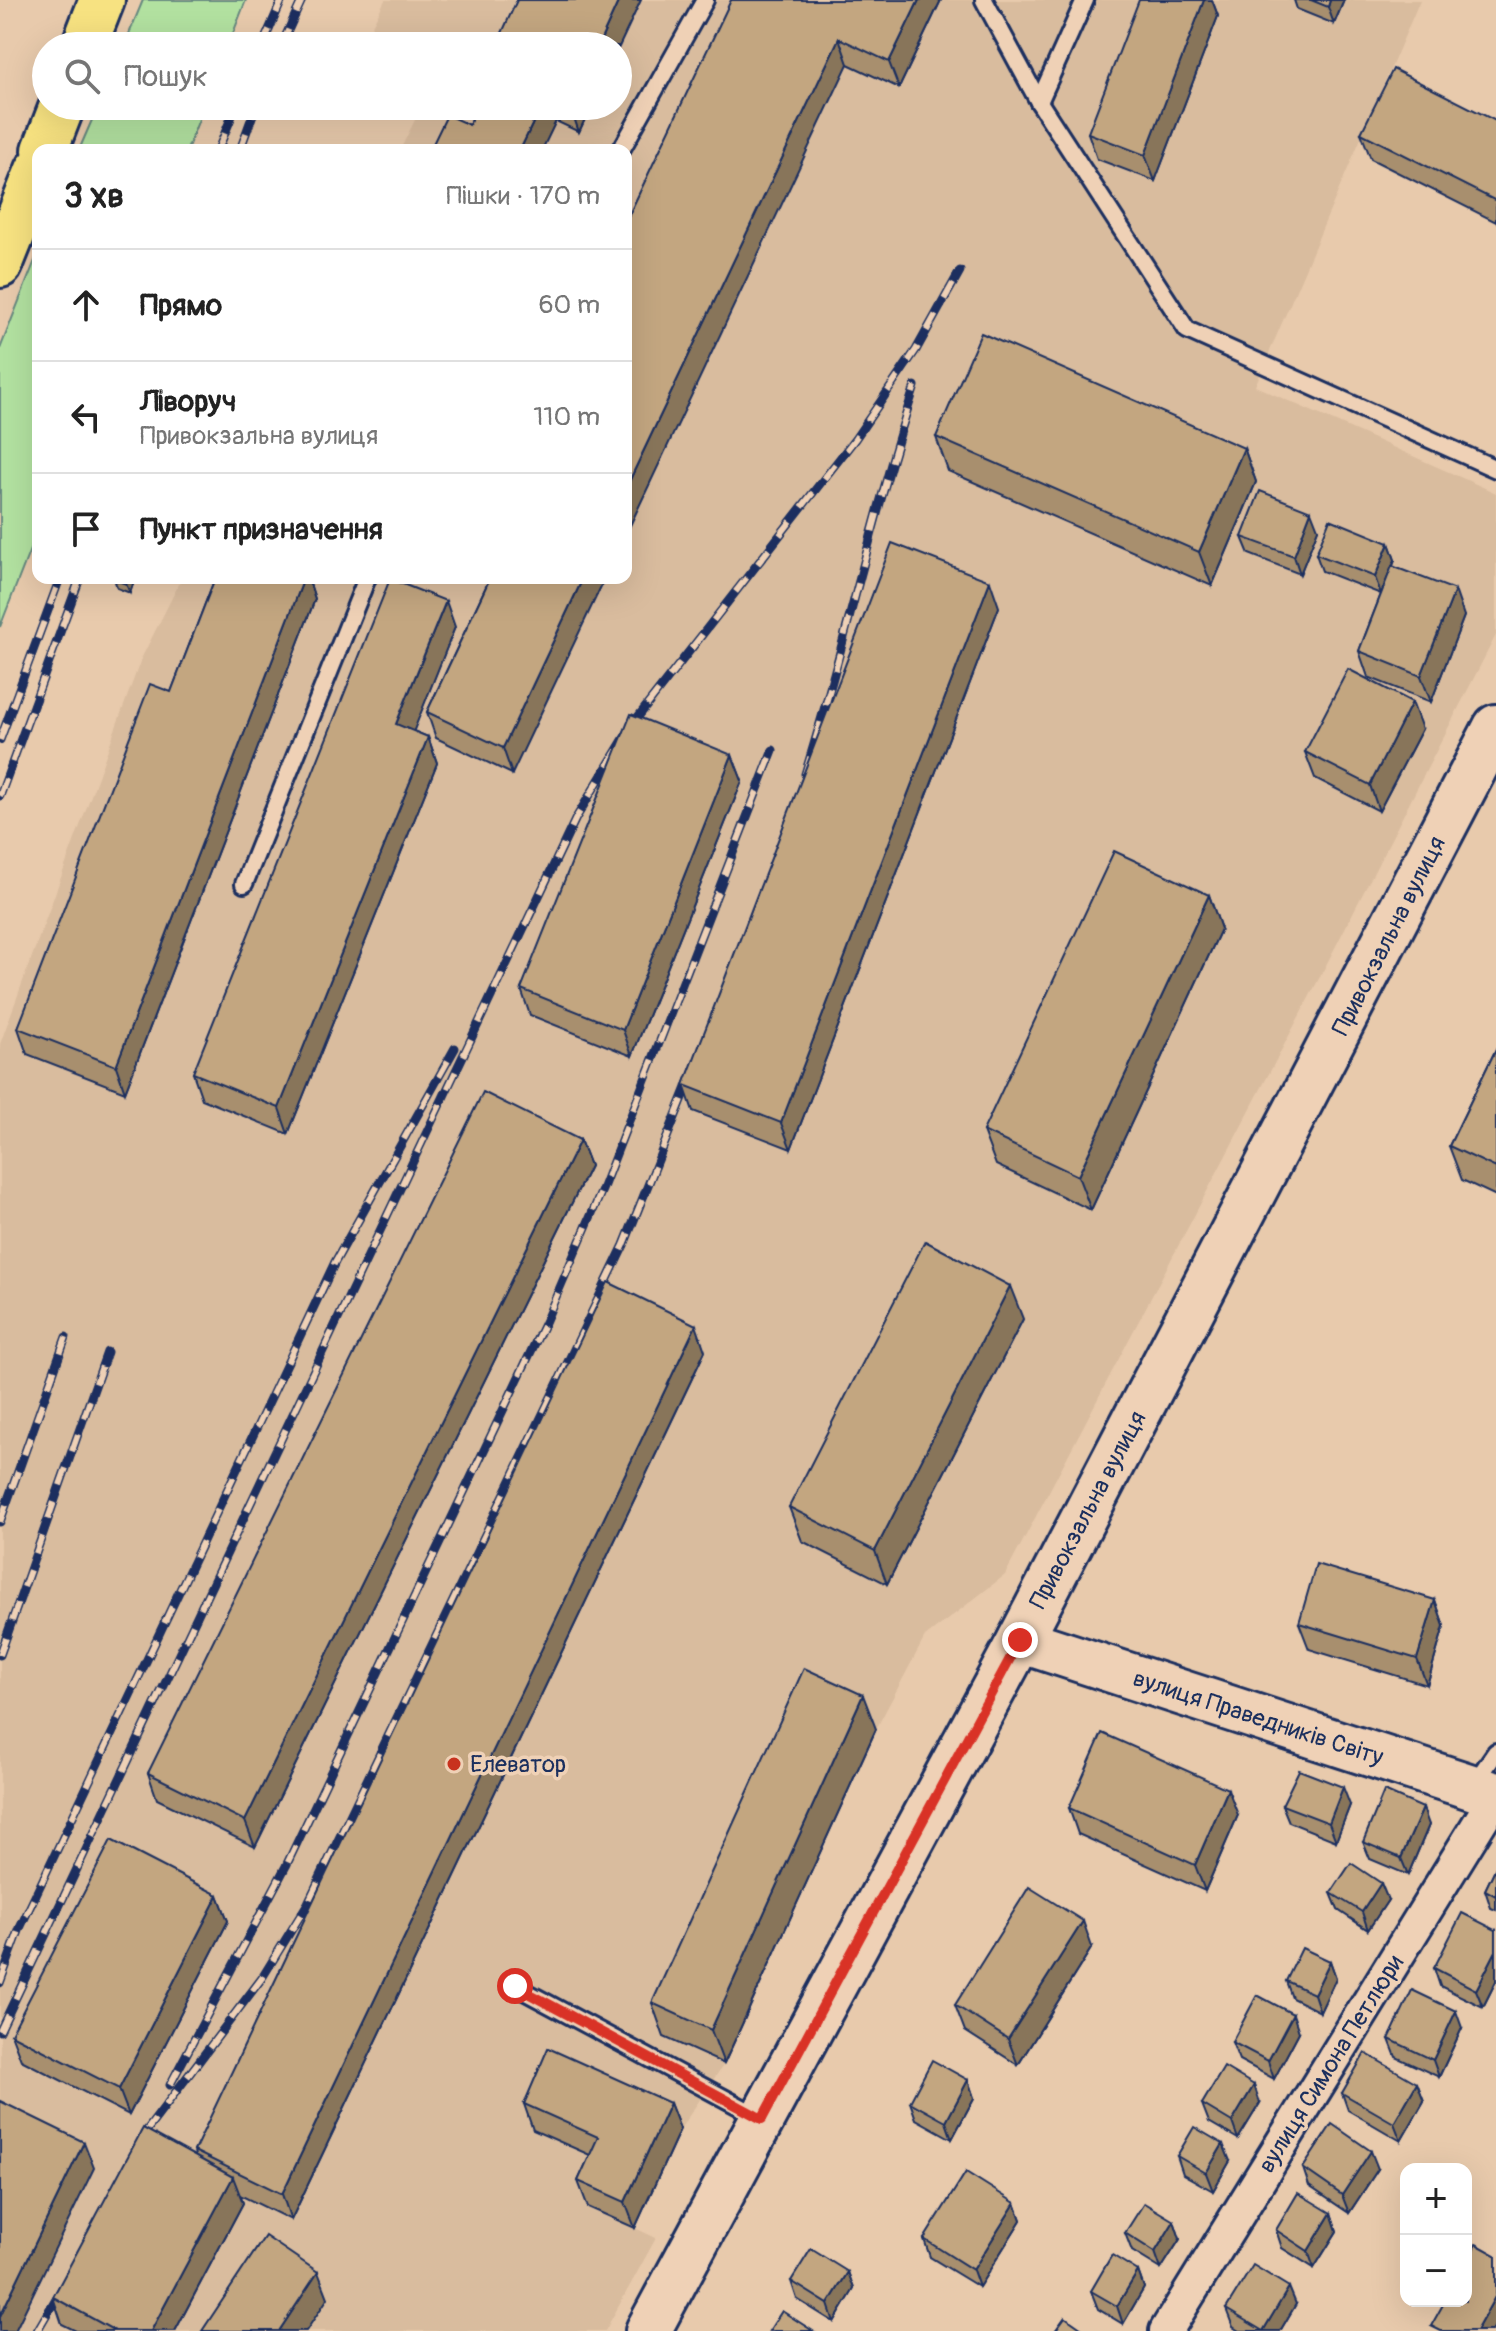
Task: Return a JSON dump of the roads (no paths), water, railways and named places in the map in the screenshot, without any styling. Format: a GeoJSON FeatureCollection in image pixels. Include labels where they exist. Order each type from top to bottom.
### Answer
{"type":"FeatureCollection","features":[{"type":"Feature","properties":{"kind":"main road"},"geometry":{"type":"LineString","coordinates":[[89,32],[102,0]]}},
{"type":"Feature","properties":{"kind":"main road"},"geometry":{"type":"LineString","coordinates":[[47,144],[57,120]]}},
{"type":"Feature","properties":{"kind":"main road"},"geometry":{"type":"LineString","coordinates":[[0,265],[32,185]]}},
{"type":"Feature","properties":{"kind":"street","name":"Привокзальна вулиця"},"geometry":{"type":"LineString","coordinates":[[648,2331],[1020,1640],[1496,727]]}},
{"type":"Feature","properties":{"kind":"street","name":"вулиця Праведників Світу"},"geometry":{"type":"LineString","coordinates":[[1020,1640],[1488,1793]]}},
{"type":"Feature","properties":{"kind":"street","name":"вулиця Симона Петлюри"},"geometry":{"type":"LineString","coordinates":[[1166,2331],[1488,1793]]}},
{"type":"Feature","properties":{"kind":"lane"},"geometry":{"type":"LineString","coordinates":[[624,144],[666,63],[705,0]]}},
{"type":"Feature","properties":{"kind":"lane"},"geometry":{"type":"LineString","coordinates":[[984,0],[1039,102],[1187,330],[1496,469]]}},
{"type":"Feature","properties":{"kind":"lane"},"geometry":{"type":"LineString","coordinates":[[1039,102],[1085,0]]}},
{"type":"Feature","properties":{"kind":"lane"},"geometry":{"type":"LineString","coordinates":[[244,884],[365,584]]}},
{"type":"Feature","properties":{"kind":"lane"},"geometry":{"type":"LineString","coordinates":[[1488,1793],[1496,1752]]}},
{"type":"Feature","properties":{"kind":"lane"},"geometry":{"type":"LineString","coordinates":[[515,1986],[762,2119]]}},
{"type":"Feature","properties":{"kind":"railway"},"geometry":{"type":"LineString","coordinates":[[268,32],[282,0]]}},
{"type":"Feature","properties":{"kind":"railway"},"geometry":{"type":"LineString","coordinates":[[287,32],[302,0]]}},
{"type":"Feature","properties":{"kind":"railway"},"geometry":{"type":"LineString","coordinates":[[220,144],[230,120]]}},
{"type":"Feature","properties":{"kind":"railway"},"geometry":{"type":"LineString","coordinates":[[242,144],[251,120]]}},
{"type":"Feature","properties":{"kind":"railway"},"geometry":{"type":"LineString","coordinates":[[0,2031],[576,818],[634,722],[855,439],[916,350],[960,271]]}},
{"type":"Feature","properties":{"kind":"railway"},"geometry":{"type":"LineString","coordinates":[[805,774],[915,386]]}},
{"type":"Feature","properties":{"kind":"railway"},"geometry":{"type":"LineString","coordinates":[[0,740],[58,584]]}},
{"type":"Feature","properties":{"kind":"railway"},"geometry":{"type":"LineString","coordinates":[[0,796],[78,584]]}},
{"type":"Feature","properties":{"kind":"railway"},"geometry":{"type":"LineString","coordinates":[[170,2085],[286,1866],[546,1320],[602,1190],[773,750]]}},
{"type":"Feature","properties":{"kind":"railway"},"geometry":{"type":"LineString","coordinates":[[0,1983],[20,1928],[335,1262],[455,1048]]}},
{"type":"Feature","properties":{"kind":"railway"},"geometry":{"type":"LineString","coordinates":[[144,2134],[262,1978],[308,1903],[624,1245],[694,1070]]}},
{"type":"Feature","properties":{"kind":"railway"},"geometry":{"type":"LineString","coordinates":[[0,1522],[66,1337]]}},
{"type":"Feature","properties":{"kind":"railway"},"geometry":{"type":"LineString","coordinates":[[0,1655],[107,1352]]}},
{"type":"Feature","properties":{"kind":"railway"},"geometry":{"type":"LineString","coordinates":[[37,2331],[65,2283]]}},
{"type":"Feature","properties":{"kind":"place","name":"Елеватор"},"geometry":{"type":"Point","coordinates":[454,1764]}}]}
